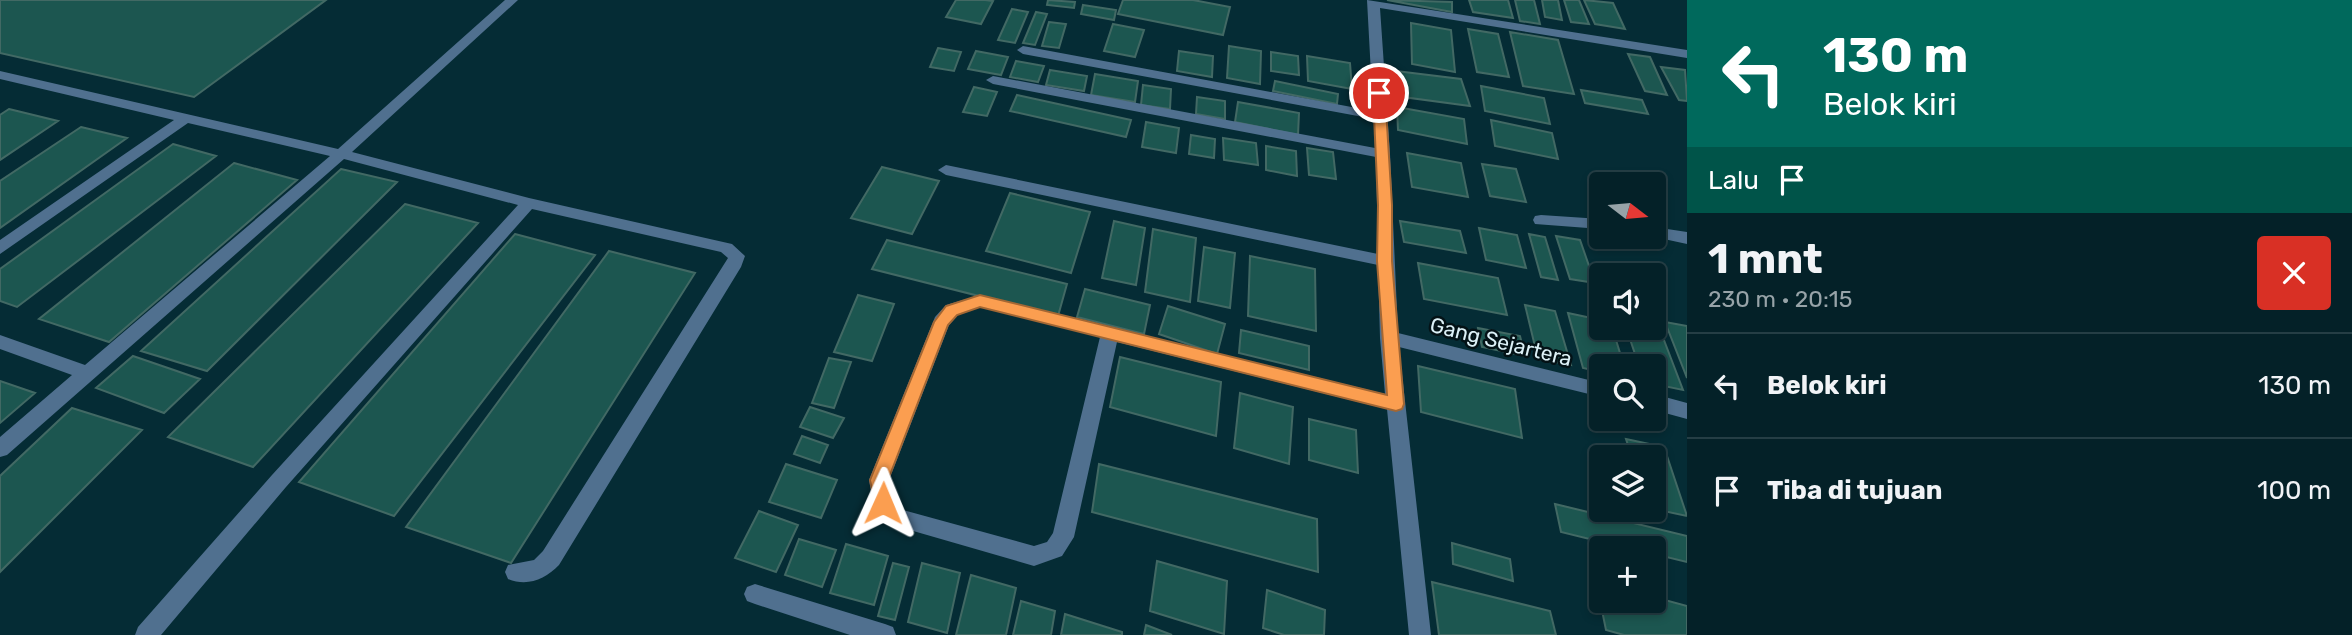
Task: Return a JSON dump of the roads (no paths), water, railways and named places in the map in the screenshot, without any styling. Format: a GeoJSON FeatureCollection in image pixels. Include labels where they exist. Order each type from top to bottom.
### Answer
{"type":"FeatureCollection","features":[{"type":"Feature","properties":{"kind":"street"},"geometry":{"type":"LineString","coordinates":[[0,449],[341,154],[512,0]]}},
{"type":"Feature","properties":{"kind":"street"},"geometry":{"type":"LineString","coordinates":[[1420,635],[1389,338],[1383,154],[1373,1],[1687,54]]}},
{"type":"Feature","properties":{"kind":"street"},"geometry":{"type":"LineString","coordinates":[[1023,50],[1380,116]]}},
{"type":"Feature","properties":{"kind":"street"},"geometry":{"type":"LineString","coordinates":[[0,88],[7,77],[187,117],[529,203],[726,248],[737,256],[733,267],[551,558],[538,570],[516,572]]}},
{"type":"Feature","properties":{"kind":"street"},"geometry":{"type":"LineString","coordinates":[[993,80],[1383,154]]}},
{"type":"Feature","properties":{"kind":"street"},"geometry":{"type":"LineString","coordinates":[[0,247],[187,117]]}},
{"type":"Feature","properties":{"kind":"street"},"geometry":{"type":"LineString","coordinates":[[946,170],[1385,261]]}},
{"type":"Feature","properties":{"kind":"street"},"geometry":{"type":"LineString","coordinates":[[146,635],[279,481],[529,203]]}},
{"type":"Feature","properties":{"kind":"street"},"geometry":{"type":"LineString","coordinates":[[1541,220],[1589,223]]}},
{"type":"Feature","properties":{"kind":"street"},"geometry":{"type":"LineString","coordinates":[[1666,234],[1687,238]]}},
{"type":"Feature","properties":{"kind":"street"},"geometry":{"type":"LineString","coordinates":[[1110,334],[1063,537],[1054,549],[1034,556],[896,517],[883,503],[879,480],[942,322],[951,310],[980,301],[1396,404]]}},
{"type":"Feature","properties":{"kind":"street","name":"Gang Sejartera"},"geometry":{"type":"LineString","coordinates":[[1389,338],[1589,387]]}},
{"type":"Feature","properties":{"kind":"street"},"geometry":{"type":"LineString","coordinates":[[0,342],[86,373]]}},
{"type":"Feature","properties":{"kind":"street"},"geometry":{"type":"LineString","coordinates":[[1666,405],[1687,411]]}},
{"type":"Feature","properties":{"kind":"street"},"geometry":{"type":"LineString","coordinates":[[755,594],[837,627],[885,635]]}}]}
